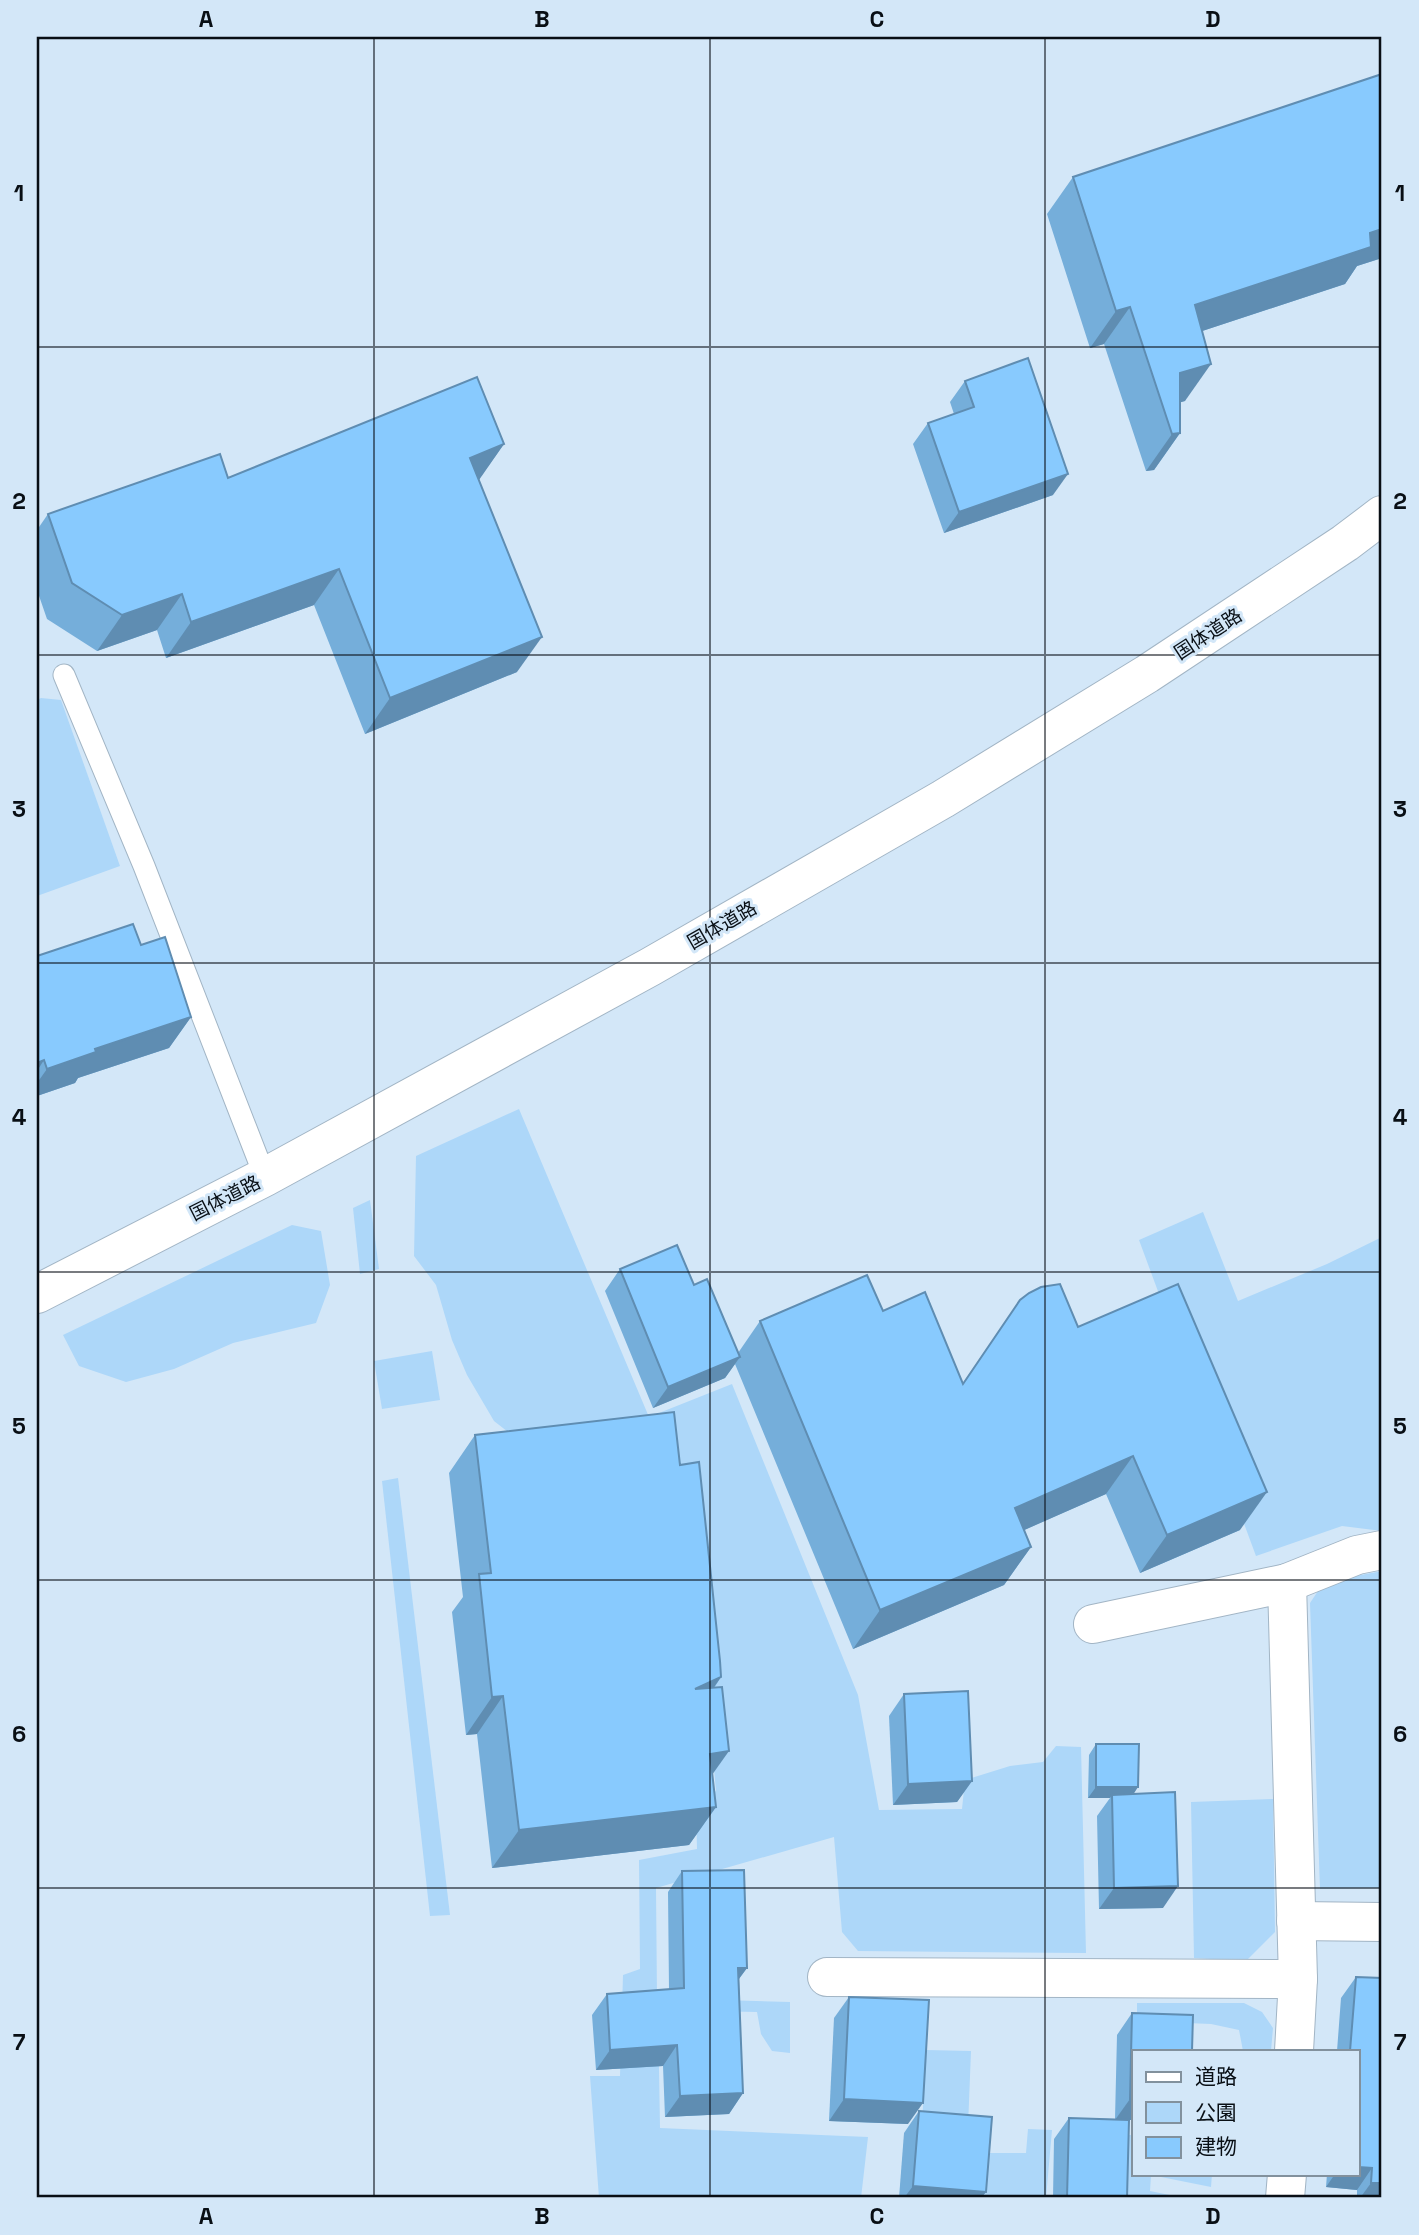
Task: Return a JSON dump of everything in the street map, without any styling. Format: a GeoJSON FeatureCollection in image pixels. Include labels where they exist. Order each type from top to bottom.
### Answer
{"type":"FeatureCollection","features":[{"type":"Feature","properties":{"kind":"street","name":"国体道路"},"geometry":{"type":"LineString","coordinates":[[37,1294],[265,1177],[650,967],[943,799],[1147,674],[1345,543],[1382,515]]}},
{"type":"Feature","properties":{"kind":"street"},"geometry":{"type":"LineString","coordinates":[[1093,1624],[1287,1583],[1357,1555],[1382,1550]]}},
{"type":"Feature","properties":{"kind":"street"},"geometry":{"type":"LineString","coordinates":[[1287,1583],[1298,1979],[1294,2050]]}},
{"type":"Feature","properties":{"kind":"street"},"geometry":{"type":"LineString","coordinates":[[1296,1921],[1382,1922]]}},
{"type":"Feature","properties":{"kind":"street"},"geometry":{"type":"LineString","coordinates":[[827,1977],[1298,1979]]}},
{"type":"Feature","properties":{"kind":"street"},"geometry":{"type":"LineString","coordinates":[[1285,2198],[1287,2176]]}},
{"type":"Feature","properties":{"kind":"lane"},"geometry":{"type":"LineString","coordinates":[[64,675],[144,866],[265,1177]]}},
{"type":"Feature","properties":{"kind":"green space"},"geometry":{"type":"Polygon","coordinates":[[[37,700],[61,700],[120,866],[37,896],[37,700]]]}},
{"type":"Feature","properties":{"kind":"green space"},"geometry":{"type":"Polygon","coordinates":[[[519,1109],[649,1417],[732,1384],[858,1695],[879,1810],[962,1809],[965,1780],[1010,1766],[1043,1762],[1056,1746],[1081,1747],[1086,1953],[858,1951],[842,1932],[834,1837],[656,1888],[657,1998],[790,2002],[790,2053],[772,2051],[761,2034],[757,2012],[658,2010],[660,2128],[868,2137],[861,2198],[599,2198],[590,2076],[620,2076],[623,1975],[640,1969],[639,1860],[697,1849],[696,1805],[716,1791],[690,1509],[534,1452],[494,1421],[467,1375],[452,1340],[436,1285],[414,1256],[416,1156],[519,1109]]]}},
{"type":"Feature","properties":{"kind":"green space"},"geometry":{"type":"Polygon","coordinates":[[[370,1200],[379,1269],[360,1274],[353,1208],[370,1200]]]}},
{"type":"Feature","properties":{"kind":"green space"},"geometry":{"type":"Polygon","coordinates":[[[1203,1212],[1238,1301],[1327,1264],[1382,1237],[1382,1531],[1342,1526],[1256,1556],[1139,1240],[1203,1212]]]}},
{"type":"Feature","properties":{"kind":"green space"},"geometry":{"type":"Polygon","coordinates":[[[292,1225],[321,1231],[330,1285],[316,1323],[233,1343],[174,1369],[126,1382],[79,1366],[63,1335],[292,1225]]]}},
{"type":"Feature","properties":{"kind":"green space"},"geometry":{"type":"Polygon","coordinates":[[[432,1351],[440,1400],[382,1409],[374,1361],[432,1351]]]}},
{"type":"Feature","properties":{"kind":"green space"},"geometry":{"type":"Polygon","coordinates":[[[398,1478],[450,1915],[430,1916],[382,1481],[398,1478]]]}},
{"type":"Feature","properties":{"kind":"green space"},"geometry":{"type":"Polygon","coordinates":[[[1382,1571],[1382,1888],[1320,1889],[1310,1603],[1324,1582],[1382,1571]]]}},
{"type":"Feature","properties":{"kind":"green space"},"geometry":{"type":"Polygon","coordinates":[[[1273,1799],[1275,1932],[1246,1961],[1194,1958],[1191,1802],[1273,1799]]]}},
{"type":"Feature","properties":{"kind":"green space"},"geometry":{"type":"Polygon","coordinates":[[[1137,2003],[1244,2003],[1262,2012],[1273,2028],[1271,2050],[1243,2050],[1239,2030],[1211,2024],[1137,2021],[1137,2003]]]}},
{"type":"Feature","properties":{"kind":"green space"},"geometry":{"type":"Polygon","coordinates":[[[926,2050],[971,2051],[968,2127],[922,2125],[926,2050]]]}},
{"type":"Feature","properties":{"kind":"green space"},"geometry":{"type":"Polygon","coordinates":[[[1028,2129],[1052,2130],[1046,2198],[982,2198],[988,2153],[1026,2153],[1028,2129]]]}},
{"type":"Feature","properties":{"kind":"green space"},"geometry":{"type":"Polygon","coordinates":[[[1126,2135],[1132,2135],[1132,2176],[1151,2176],[1150,2191],[1184,2198],[1122,2198],[1126,2135]]]}},
{"type":"Feature","properties":{"kind":"green space"},"geometry":{"type":"Polygon","coordinates":[[[1156,2176],[1212,2176],[1211,2187],[1156,2176]]]}},
{"type":"Feature","properties":{"kind":"building"},"geometry":{"type":"Polygon","coordinates":[[[1382,74],[1382,229],[1370,233],[1371,247],[1195,305],[1211,364],[1180,373],[1180,433],[1172,434],[1130,307],[1116,311],[1073,177],[1382,74]]]}},
{"type":"Feature","properties":{"kind":"building"},"geometry":{"type":"Polygon","coordinates":[[[1028,358],[1068,474],[959,512],[928,423],[974,407],[965,381],[1028,358]]]}},
{"type":"Feature","properties":{"kind":"building"},"geometry":{"type":"Polygon","coordinates":[[[477,377],[504,444],[470,458],[542,637],[390,698],[339,569],[191,622],[182,594],[122,615],[72,583],[48,514],[220,454],[228,478],[477,377]]]}},
{"type":"Feature","properties":{"kind":"building"},"geometry":{"type":"Polygon","coordinates":[[[133,924],[141,945],[165,937],[191,1017],[95,1049],[96,1052],[47,1069],[44,1060],[37,1063],[37,956],[133,924]]]}},
{"type":"Feature","properties":{"kind":"building"},"geometry":{"type":"Polygon","coordinates":[[[677,1245],[694,1285],[707,1279],[740,1357],[668,1387],[620,1269],[677,1245]]]}},
{"type":"Feature","properties":{"kind":"building"},"geometry":{"type":"Polygon","coordinates":[[[867,1275],[883,1311],[925,1292],[963,1384],[1020,1300],[1041,1287],[1060,1284],[1078,1327],[1178,1284],[1267,1492],[1167,1535],[1133,1456],[1015,1508],[1031,1547],[880,1610],[760,1321],[867,1275]]]}},
{"type":"Feature","properties":{"kind":"building"},"geometry":{"type":"Polygon","coordinates":[[[674,1412],[680,1465],[699,1462],[721,1677],[695,1689],[722,1687],[729,1751],[710,1754],[716,1807],[519,1830],[503,1696],[492,1697],[479,1574],[491,1573],[475,1435],[674,1412]]]}},
{"type":"Feature","properties":{"kind":"building"},"geometry":{"type":"Polygon","coordinates":[[[968,1691],[972,1781],[908,1784],[904,1694],[968,1691]]]}},
{"type":"Feature","properties":{"kind":"building"},"geometry":{"type":"Polygon","coordinates":[[[1096,1744],[1139,1744],[1138,1787],[1096,1787],[1096,1744]]]}},
{"type":"Feature","properties":{"kind":"building"},"geometry":{"type":"Polygon","coordinates":[[[1175,1792],[1178,1886],[1114,1888],[1112,1795],[1175,1792]]]}},
{"type":"Feature","properties":{"kind":"building"},"geometry":{"type":"Polygon","coordinates":[[[744,1870],[747,1968],[738,1968],[743,2093],[680,2096],[677,2045],[610,2050],[607,1994],[684,1988],[682,1871],[744,1870]]]}},
{"type":"Feature","properties":{"kind":"building"},"geometry":{"type":"Polygon","coordinates":[[[1356,1977],[1382,1978],[1382,2183],[1371,2183],[1372,2168],[1360,2167],[1360,2050],[1350,2050],[1356,1977]]]}},
{"type":"Feature","properties":{"kind":"building"},"geometry":{"type":"Polygon","coordinates":[[[849,1997],[929,2000],[923,2103],[844,2099],[849,1997]]]}},
{"type":"Feature","properties":{"kind":"building"},"geometry":{"type":"Polygon","coordinates":[[[1132,2013],[1193,2015],[1192,2050],[1132,2050],[1130,2099],[1132,2013]]]}},
{"type":"Feature","properties":{"kind":"building"},"geometry":{"type":"Polygon","coordinates":[[[919,2111],[992,2117],[986,2192],[913,2186],[919,2111]]]}},
{"type":"Feature","properties":{"kind":"building"},"geometry":{"type":"Polygon","coordinates":[[[1069,2118],[1129,2120],[1127,2198],[1067,2198],[1069,2118]]]}}]}
